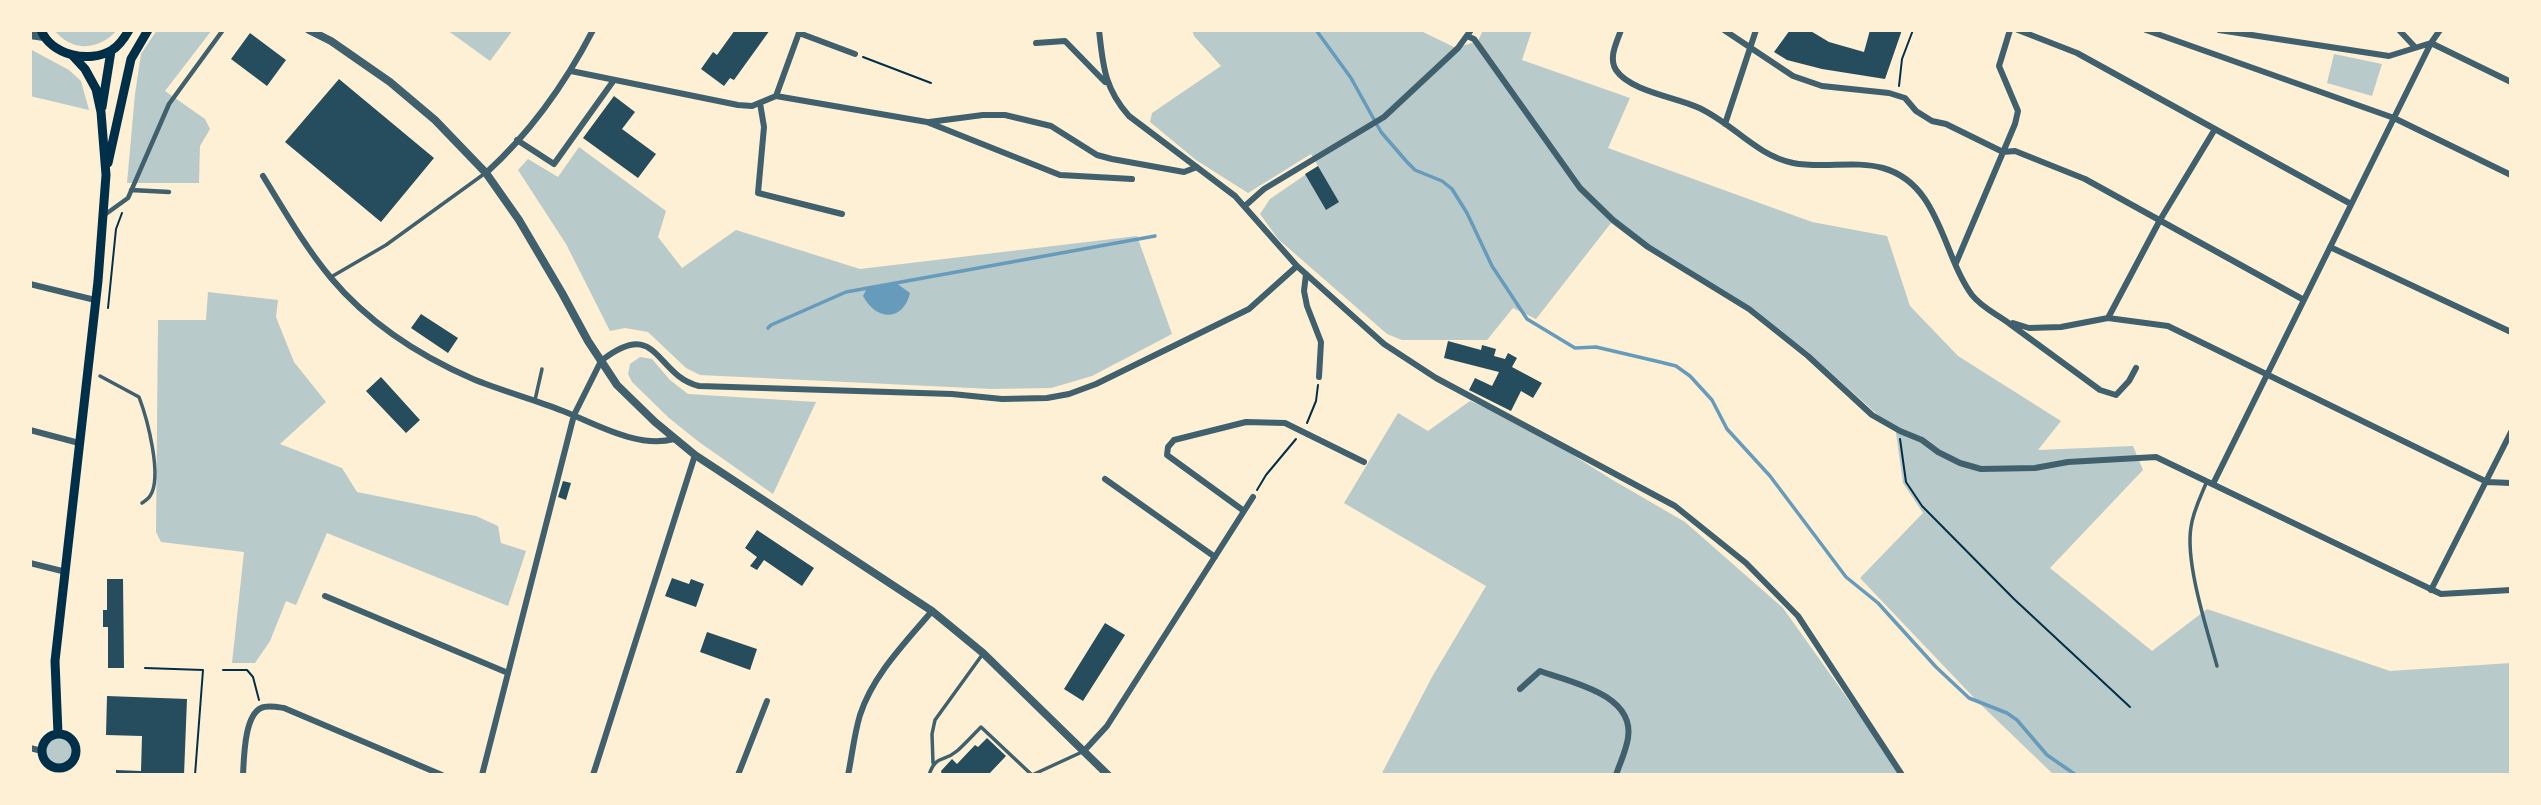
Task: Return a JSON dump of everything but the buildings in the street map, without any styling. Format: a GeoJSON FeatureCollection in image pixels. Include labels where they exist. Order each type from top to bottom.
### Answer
{"type":"FeatureCollection","features":[{"type":"Feature","properties":{"kind":"main road"},"geometry":{"type":"LineString","coordinates":[[42,33],[58,49],[73,56],[92,58],[111,51],[130,30]]}},
{"type":"Feature","properties":{"kind":"main road"},"geometry":{"type":"LineString","coordinates":[[58,734],[55,661],[95,300],[106,175],[131,59],[148,30]]}},
{"type":"Feature","properties":{"kind":"main road"},"geometry":{"type":"LineString","coordinates":[[101,112],[111,51]]}},
{"type":"Feature","properties":{"kind":"main road"},"geometry":{"type":"LineString","coordinates":[[73,56],[85,69],[96,89],[101,112],[106,175]]}},
{"type":"Feature","properties":{"kind":"main road"},"geometry":{"type":"LineString","coordinates":[[58,734],[71,738],[76,750],[68,765],[55,771],[46,762],[42,751],[45,741],[58,734]]}},
{"type":"Feature","properties":{"kind":"street"},"geometry":{"type":"LineString","coordinates":[[103,216],[128,198],[169,104],[223,30]]}},
{"type":"Feature","properties":{"kind":"street"},"geometry":{"type":"LineString","coordinates":[[309,30],[331,41],[390,82],[435,120],[486,173],[519,220],[617,385],[674,439],[932,611],[983,653],[1108,775]]}},
{"type":"Feature","properties":{"kind":"street"},"geometry":{"type":"LineString","coordinates":[[486,173],[551,100],[593,30]]}},
{"type":"Feature","properties":{"kind":"street"},"geometry":{"type":"LineString","coordinates":[[1099,30],[1107,83],[1116,102],[1129,116],[1246,205],[1269,236],[1297,266],[1384,344],[1415,365],[1675,506],[1735,553],[1798,616],[1902,775]]}},
{"type":"Feature","properties":{"kind":"street"},"geometry":{"type":"LineString","coordinates":[[1621,30],[1613,55],[1614,67],[1622,78],[1698,107],[1768,154],[1816,166],[1872,166],[1902,177],[1928,204],[1972,296],[1984,308],[2100,390],[2116,395],[2129,382],[2136,368]]}},
{"type":"Feature","properties":{"kind":"street"},"geometry":{"type":"LineString","coordinates":[[1724,30],[1793,76],[1822,86],[1905,98],[1916,111],[1932,121],[1946,124],[2003,152],[2015,151],[2085,179],[2304,300]]}},
{"type":"Feature","properties":{"kind":"street"},"geometry":{"type":"LineString","coordinates":[[1725,124],[1756,30]]}},
{"type":"Feature","properties":{"kind":"street"},"geometry":{"type":"LineString","coordinates":[[1956,263],[2018,111],[1999,66],[2010,30]]}},
{"type":"Feature","properties":{"kind":"street"},"geometry":{"type":"LineString","coordinates":[[2018,30],[2077,53],[2351,204]]}},
{"type":"Feature","properties":{"kind":"street"},"geometry":{"type":"LineString","coordinates":[[2146,30],[2393,118],[2511,174]]}},
{"type":"Feature","properties":{"kind":"street"},"geometry":{"type":"LineString","coordinates":[[2220,30],[2389,56],[2414,46],[2431,43],[2511,82]]}},
{"type":"Feature","properties":{"kind":"street"},"geometry":{"type":"LineString","coordinates":[[2399,30],[2414,46]]}},
{"type":"Feature","properties":{"kind":"street"},"geometry":{"type":"LineString","coordinates":[[2211,482],[2268,374],[2393,118],[2440,30]]}},
{"type":"Feature","properties":{"kind":"street"},"geometry":{"type":"LineString","coordinates":[[776,96],[799,31],[855,54]]}},
{"type":"Feature","properties":{"kind":"street"},"geometry":{"type":"LineString","coordinates":[[30,35],[42,33]]}},
{"type":"Feature","properties":{"kind":"street"},"geometry":{"type":"LineString","coordinates":[[1246,205],[1264,189],[1384,117],[1458,48],[1469,33],[1580,188],[1613,220],[1648,247],[1749,309],[1808,355],[1872,415],[1922,440],[1960,464],[1981,469],[2035,468],[2068,462],[2156,457],[2441,594],[2511,590]]}},
{"type":"Feature","properties":{"kind":"street"},"geometry":{"type":"LineString","coordinates":[[1036,43],[1065,41],[1107,83]]}},
{"type":"Feature","properties":{"kind":"street"},"geometry":{"type":"LineString","coordinates":[[570,71],[738,105],[751,106],[776,96],[927,122],[1060,175],[1132,179]]}},
{"type":"Feature","properties":{"kind":"street"},"geometry":{"type":"LineString","coordinates":[[517,140],[554,164],[614,80]]}},
{"type":"Feature","properties":{"kind":"street"},"geometry":{"type":"LineString","coordinates":[[760,103],[764,127],[758,193],[842,214]]}},
{"type":"Feature","properties":{"kind":"street"},"geometry":{"type":"LineString","coordinates":[[927,122],[983,114],[1005,115],[1051,126],[1097,155],[1184,173],[1197,167]]}},
{"type":"Feature","properties":{"kind":"street"},"geometry":{"type":"LineString","coordinates":[[2108,318],[2160,220],[2214,129]]}},
{"type":"Feature","properties":{"kind":"street"},"geometry":{"type":"LineString","coordinates":[[263,176],[331,278],[378,324],[419,351],[473,379],[644,443],[660,443],[674,439]]}},
{"type":"Feature","properties":{"kind":"street"},"geometry":{"type":"LineString","coordinates":[[131,190],[169,192]]}},
{"type":"Feature","properties":{"kind":"street"},"geometry":{"type":"LineString","coordinates":[[2330,247],[2511,332]]}},
{"type":"Feature","properties":{"kind":"street"},"geometry":{"type":"LineString","coordinates":[[482,775],[574,415],[601,360],[622,347],[637,343],[655,351],[686,383],[699,386],[952,394],[1002,399],[1047,398],[1069,394],[1096,384],[1230,319],[1264,298],[1297,266]]}},
{"type":"Feature","properties":{"kind":"street"},"geometry":{"type":"LineString","coordinates":[[1306,274],[1304,291],[1307,306],[1321,342],[1319,377]]}},
{"type":"Feature","properties":{"kind":"street"},"geometry":{"type":"LineString","coordinates":[[30,284],[95,300]]}},
{"type":"Feature","properties":{"kind":"street"},"geometry":{"type":"LineString","coordinates":[[2006,321],[2029,328],[2108,318],[2160,324],[2487,482],[2511,483]]}},
{"type":"Feature","properties":{"kind":"street"},"geometry":{"type":"LineString","coordinates":[[1244,511],[1167,455],[1168,447],[1174,440],[1246,422],[1285,423],[1304,430],[1364,462]]}},
{"type":"Feature","properties":{"kind":"street"},"geometry":{"type":"LineString","coordinates":[[30,430],[79,443]]}},
{"type":"Feature","properties":{"kind":"street"},"geometry":{"type":"LineString","coordinates":[[2431,590],[2511,432]]}},
{"type":"Feature","properties":{"kind":"street"},"geometry":{"type":"LineString","coordinates":[[593,775],[695,455]]}},
{"type":"Feature","properties":{"kind":"street"},"geometry":{"type":"LineString","coordinates":[[1105,479],[1215,557]]}},
{"type":"Feature","properties":{"kind":"street"},"geometry":{"type":"LineString","coordinates":[[1084,751],[1107,726],[1253,497]]}},
{"type":"Feature","properties":{"kind":"street"},"geometry":{"type":"LineString","coordinates":[[30,563],[66,572]]}},
{"type":"Feature","properties":{"kind":"street"},"geometry":{"type":"LineString","coordinates":[[325,596],[508,673]]}},
{"type":"Feature","properties":{"kind":"street"},"geometry":{"type":"LineString","coordinates":[[848,775],[860,716],[867,699],[889,662],[932,611]]}},
{"type":"Feature","properties":{"kind":"street"},"geometry":{"type":"LineString","coordinates":[[1520,689],[1540,671],[1603,694],[1619,707],[1626,720],[1629,736],[1616,775]]}},
{"type":"Feature","properties":{"kind":"street"},"geometry":{"type":"LineString","coordinates":[[738,775],[767,701]]}},
{"type":"Feature","properties":{"kind":"street"},"geometry":{"type":"LineString","coordinates":[[243,775],[248,728],[253,715],[261,708],[284,708],[442,775]]}},
{"type":"Feature","properties":{"kind":"street"},"geometry":{"type":"LineString","coordinates":[[30,748],[42,751]]}},
{"type":"Feature","properties":{"kind":"lane"},"geometry":{"type":"LineString","coordinates":[[331,278],[386,245],[486,173]]}},
{"type":"Feature","properties":{"kind":"lane"},"geometry":{"type":"LineString","coordinates":[[535,400],[542,369]]}},
{"type":"Feature","properties":{"kind":"lane"},"geometry":{"type":"LineString","coordinates":[[100,376],[139,397],[148,421],[155,470],[151,495],[142,503]]}},
{"type":"Feature","properties":{"kind":"lane"},"geometry":{"type":"LineString","coordinates":[[2211,482],[2193,516],[2190,531],[2199,596],[2217,666]]}},
{"type":"Feature","properties":{"kind":"lane"},"geometry":{"type":"LineString","coordinates":[[929,775],[933,763],[932,734],[935,720],[983,653]]}},
{"type":"Feature","properties":{"kind":"lane"},"geometry":{"type":"LineString","coordinates":[[933,763],[954,754],[981,727],[1032,775],[1084,751]]}},
{"type":"Feature","properties":{"kind":"path"},"geometry":{"type":"LineString","coordinates":[[1898,96],[1902,59],[1913,30]]}},
{"type":"Feature","properties":{"kind":"path"},"geometry":{"type":"LineString","coordinates":[[855,54],[931,83]]}},
{"type":"Feature","properties":{"kind":"path"},"geometry":{"type":"LineString","coordinates":[[107,308],[116,229]]}},
{"type":"Feature","properties":{"kind":"path"},"geometry":{"type":"LineString","coordinates":[[1253,497],[1266,475],[1304,430],[1312,413],[1319,377]]}},
{"type":"Feature","properties":{"kind":"path"},"geometry":{"type":"LineString","coordinates":[[1900,431],[1900,453],[1906,482],[1922,506],[2014,598],[2130,706]]}},
{"type":"Feature","properties":{"kind":"path"},"geometry":{"type":"LineString","coordinates":[[145,668],[203,670],[195,775]]}},
{"type":"Feature","properties":{"kind":"path"},"geometry":{"type":"LineString","coordinates":[[223,670],[247,670],[253,677],[261,708]]}},
{"type":"Feature","properties":{"kind":"shaded area"},"geometry":{"type":"Polygon","coordinates":[[[54,30],[117,30],[102,42],[86,46],[69,42],[54,30]]]}},
{"type":"Feature","properties":{"kind":"shaded area"},"geometry":{"type":"Polygon","coordinates":[[[157,30],[212,30],[165,91],[205,119],[210,129],[200,146],[199,183],[127,183],[141,54],[157,30]]]}},
{"type":"Feature","properties":{"kind":"shaded area"},"geometry":{"type":"Polygon","coordinates":[[[447,30],[513,30],[490,61],[447,30]]]}},
{"type":"Feature","properties":{"kind":"shaded area"},"geometry":{"type":"Polygon","coordinates":[[[1192,30],[1419,30],[1456,48],[1478,41],[1483,30],[1532,30],[1522,60],[1630,98],[1608,148],[1812,222],[1887,236],[1910,306],[1958,356],[2061,421],[2038,450],[2133,446],[2143,470],[2050,568],[2152,651],[2207,609],[2390,671],[2511,663],[2511,775],[2054,775],[1978,702],[1860,578],[1923,513],[1903,483],[1895,426],[1880,417],[1808,352],[1746,305],[1631,238],[1611,223],[1536,319],[1513,308],[1487,340],[1402,340],[1387,334],[1278,239],[1260,214],[1270,199],[1318,166],[1311,154],[1248,193],[1196,160],[1150,122],[1152,113],[1221,66],[1194,36],[1192,30]]]}},
{"type":"Feature","properties":{"kind":"shaded area"},"geometry":{"type":"Polygon","coordinates":[[[30,49],[69,70],[81,81],[89,110],[30,96],[30,49]]]}},
{"type":"Feature","properties":{"kind":"shaded area"},"geometry":{"type":"Polygon","coordinates":[[[2334,54],[2382,64],[2372,96],[2327,83],[2334,54]]]}},
{"type":"Feature","properties":{"kind":"shaded area"},"geometry":{"type":"Polygon","coordinates":[[[579,147],[666,211],[658,237],[682,268],[736,230],[860,269],[1137,236],[1172,334],[1092,376],[1051,388],[992,389],[700,375],[686,368],[648,332],[625,328],[610,331],[566,244],[518,170],[528,159],[558,177],[579,147]]]}},
{"type":"Feature","properties":{"kind":"shaded area"},"geometry":{"type":"Polygon","coordinates":[[[208,292],[278,300],[276,317],[294,362],[326,402],[280,444],[342,468],[357,492],[476,516],[498,526],[501,543],[526,551],[508,606],[327,533],[296,605],[286,601],[270,641],[255,663],[232,663],[244,552],[161,542],[156,532],[158,320],[206,320],[208,292]]]}},
{"type":"Feature","properties":{"kind":"shaded area"},"geometry":{"type":"Polygon","coordinates":[[[640,357],[652,359],[670,380],[688,394],[816,402],[773,494],[699,442],[669,418],[632,382],[628,374],[630,364],[640,357]]]}},
{"type":"Feature","properties":{"kind":"shaded area"},"geometry":{"type":"Polygon","coordinates":[[[1470,401],[1519,421],[1685,522],[1783,608],[1902,775],[1381,775],[1432,677],[1486,586],[1344,503],[1398,413],[1428,431],[1470,401]]]}},
{"type":"Feature","properties":{"kind":"shaded area"},"geometry":{"type":"Polygon","coordinates":[[[59,734],[71,739],[76,751],[71,763],[59,768],[47,763],[42,751],[47,739],[59,734]]]}},
{"type":"Feature","properties":{"kind":"water"},"geometry":{"type":"Polygon","coordinates":[[[896,283],[910,293],[902,309],[895,313],[882,314],[868,304],[863,296],[867,288],[896,283]]]}},
{"type":"Feature","properties":{"kind":"waterway"},"geometry":{"type":"LineString","coordinates":[[1316,30],[1351,78],[1381,132],[1415,170],[1442,181],[1452,189],[1467,213],[1492,266],[1527,319],[1575,348],[1596,347],[1660,362],[1676,366],[1690,376],[1712,400],[1727,429],[1770,476],[1846,577],[1878,603],[1936,667],[1969,698],[2007,713],[2017,720],[2047,755],[2076,775]]}},
{"type":"Feature","properties":{"kind":"waterway"},"geometry":{"type":"LineString","coordinates":[[768,328],[846,292],[1155,236]]}}]}
